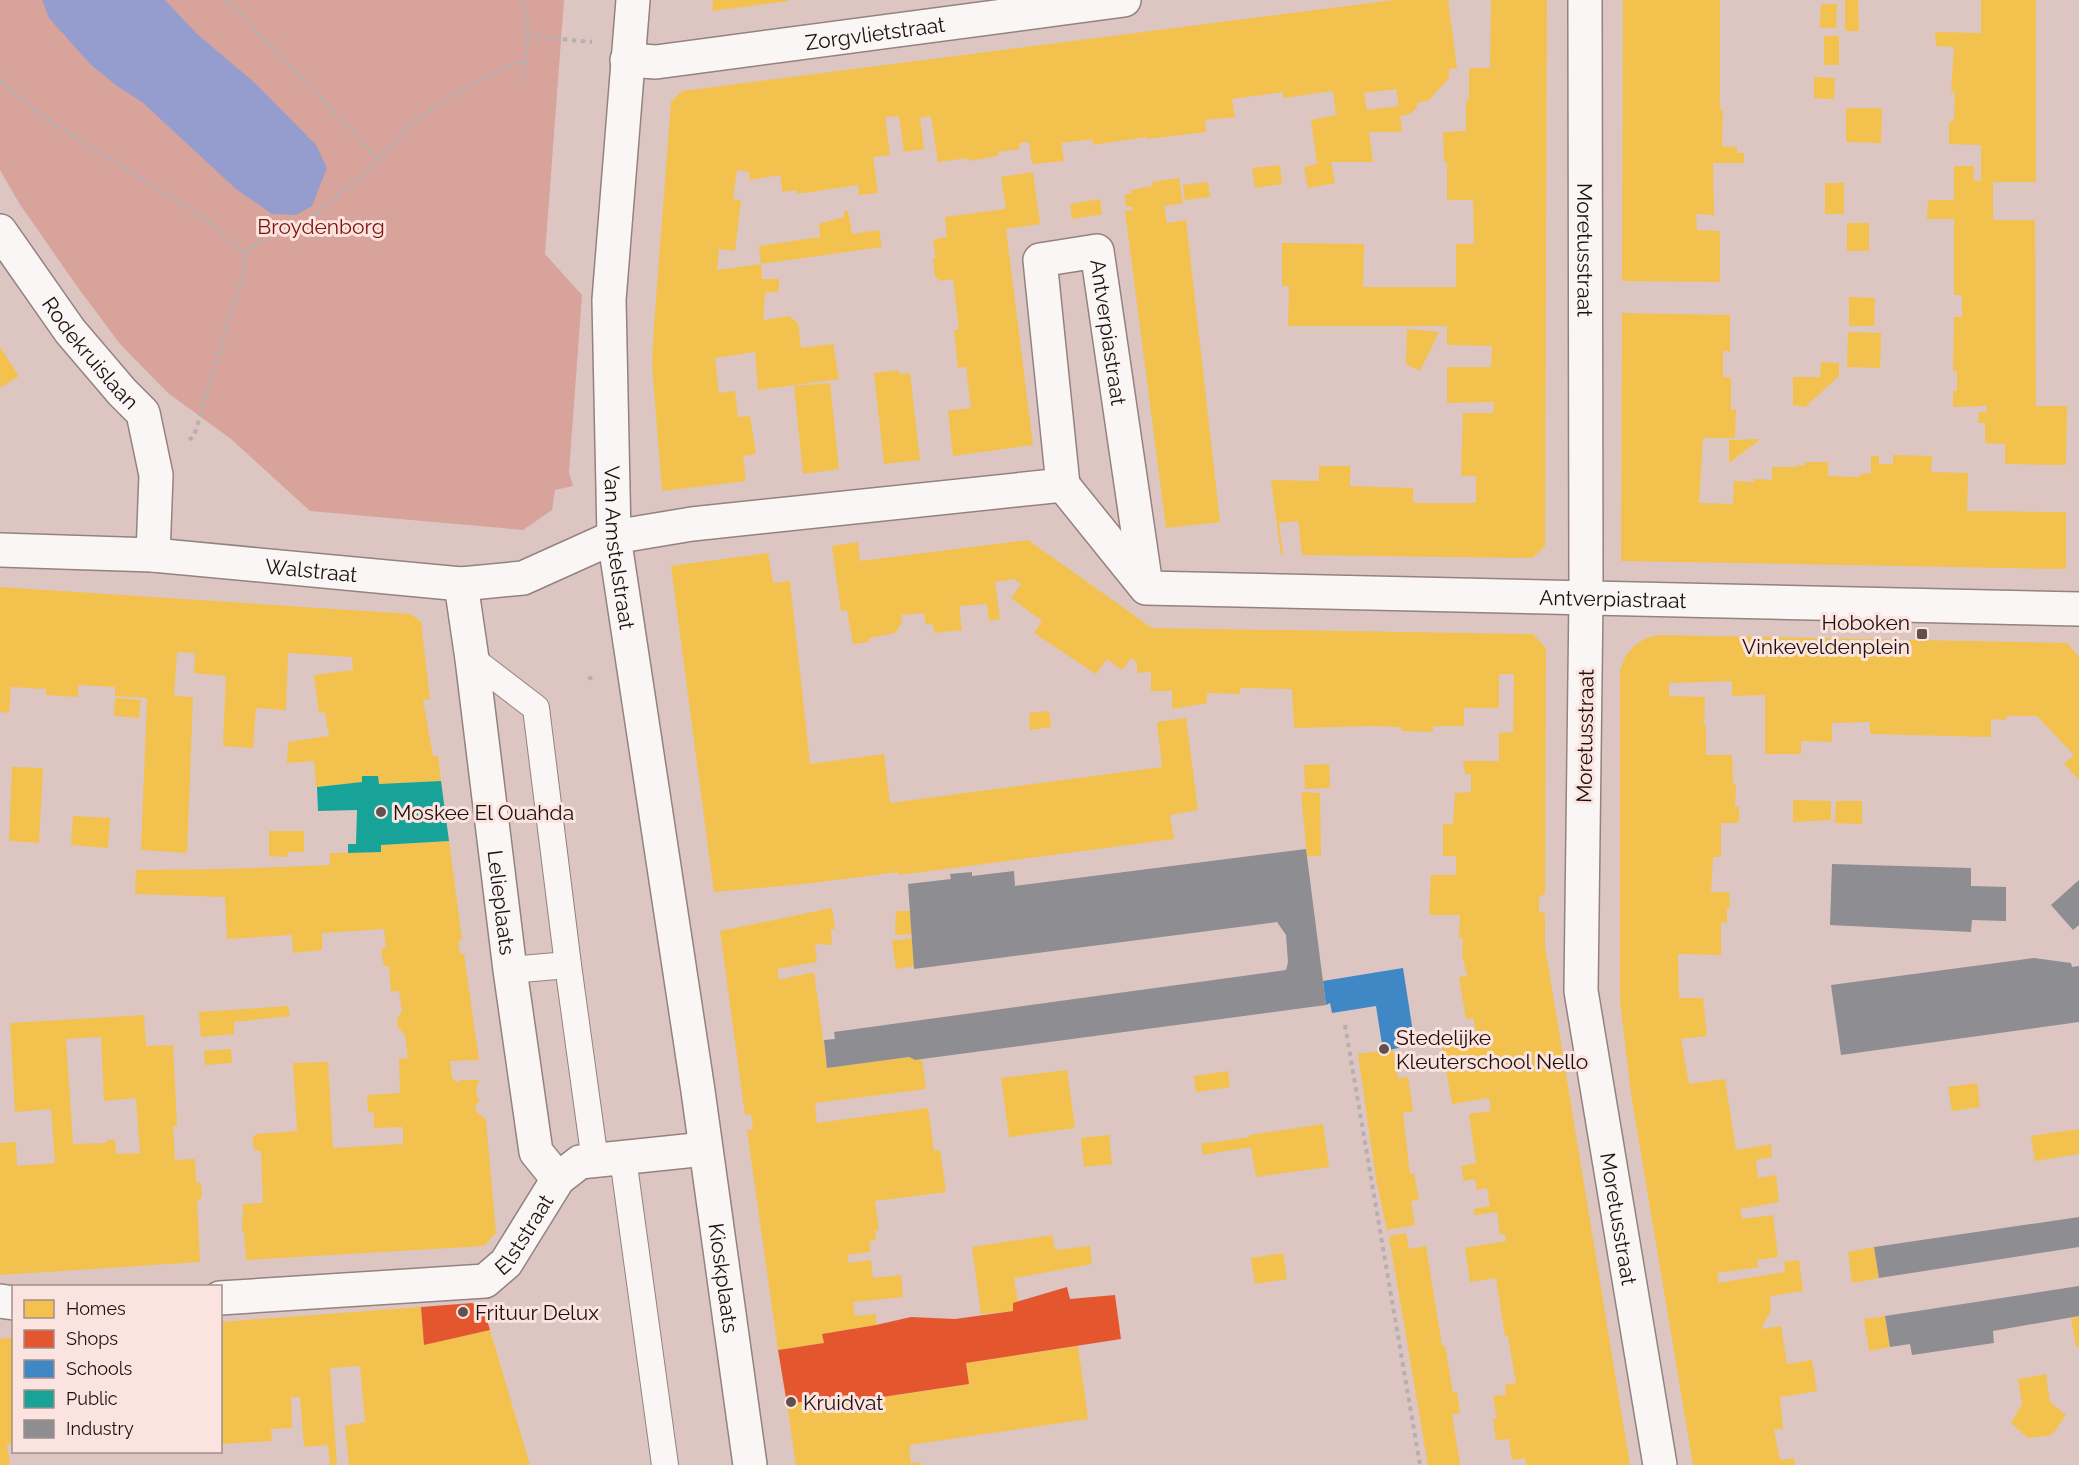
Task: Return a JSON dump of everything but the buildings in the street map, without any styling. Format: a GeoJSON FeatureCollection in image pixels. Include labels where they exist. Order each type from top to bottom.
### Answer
{"type":"FeatureCollection","features":[{"type":"Feature","properties":{"kind":"street","name":"Van Amstelstraat"},"geometry":{"type":"LineString","coordinates":[[633,0],[609,300],[614,537],[698,1091]]}},
{"type":"Feature","properties":{"kind":"street","name":"Zorgvlietstraat"},"geometry":{"type":"LineString","coordinates":[[628,53],[656,62],[1124,0]]}},
{"type":"Feature","properties":{"kind":"street","name":"Moretusstraat"},"geometry":{"type":"LineString","coordinates":[[1585,0],[1586,598],[1581,991],[1660,1465]]}},
{"type":"Feature","properties":{"kind":"street","name":"Rodekruislaan"},"geometry":{"type":"LineString","coordinates":[[0,231],[69,331],[143,413],[156,475],[153,555]]}},
{"type":"Feature","properties":{"kind":"street","name":"Antverpiastraat"},"geometry":{"type":"LineString","coordinates":[[1063,485],[1040,260],[1097,251],[1146,588],[2079,609]]}},
{"type":"Feature","properties":{"kind":"street"},"geometry":{"type":"LineString","coordinates":[[614,537],[692,524],[1063,485],[1146,588]]}},
{"type":"Feature","properties":{"kind":"street","name":"Walstraat"},"geometry":{"type":"LineString","coordinates":[[0,550],[153,555],[461,584],[523,578],[614,537]]}},
{"type":"Feature","properties":{"kind":"street","name":"Lelieplaats"},"geometry":{"type":"LineString","coordinates":[[461,584],[510,970],[536,1152],[558,1179]]}},
{"type":"Feature","properties":{"kind":"street","name":"Kioskplaats"},"geometry":{"type":"LineString","coordinates":[[698,1091],[750,1465]]}},
{"type":"Feature","properties":{"kind":"street","name":"Elststraat"},"geometry":{"type":"LineString","coordinates":[[222,1298],[485,1281],[506,1263],[558,1179],[580,1162],[705,1149]]}},
{"type":"Feature","properties":{"kind":"lane"},"geometry":{"type":"LineString","coordinates":[[472,659],[536,708],[567,965],[609,1160],[665,1465]]}},
{"type":"Feature","properties":{"kind":"lane"},"geometry":{"type":"LineString","coordinates":[[510,970],[567,965]]}},
{"type":"Feature","properties":{"kind":"path"},"geometry":{"type":"LineString","coordinates":[[227,0],[379,159]]}},
{"type":"Feature","properties":{"kind":"path"},"geometry":{"type":"LineString","coordinates":[[522,0],[528,10],[522,82]]}},
{"type":"Feature","properties":{"kind":"path"},"geometry":{"type":"LineString","coordinates":[[527,36],[628,53]]}},
{"type":"Feature","properties":{"kind":"path"},"geometry":{"type":"LineString","coordinates":[[244,253],[266,238],[307,221],[359,178],[411,125],[438,105],[484,78],[525,59]]}},
{"type":"Feature","properties":{"kind":"path"},"geometry":{"type":"LineString","coordinates":[[0,79],[39,114],[171,196],[206,220],[244,253],[244,274],[194,436],[153,463]]}},
{"type":"Feature","properties":{"kind":"path"},"geometry":{"type":"LineString","coordinates":[[1345,1025],[1420,1465]]}},
{"type":"Feature","properties":{"kind":"green space","name":"Broydenborg"},"geometry":{"type":"Polygon","coordinates":[[[0,0],[564,0],[545,254],[582,295],[569,472],[573,486],[555,490],[552,510],[523,530],[310,511],[231,439],[168,393],[120,344],[19,203],[0,170],[0,0]]]}},
{"type":"Feature","properties":{"kind":"water"},"geometry":{"type":"Polygon","coordinates":[[[42,0],[165,0],[196,33],[256,84],[316,145],[327,168],[312,206],[296,215],[272,214],[236,189],[142,102],[117,86],[90,64],[49,18],[42,0]]]}},
{"type":"Feature","properties":{"kind":"place","name":"Hoboken Vinkeveldenplein"},"geometry":{"type":"Point","coordinates":[1922,634]}},
{"type":"Feature","properties":{"kind":"place","name":"Moskee El Ouahda"},"geometry":{"type":"Point","coordinates":[381,812]}},
{"type":"Feature","properties":{"kind":"place","name":"Stedelijke Kleuterschool Nello"},"geometry":{"type":"Point","coordinates":[1384,1049]}},
{"type":"Feature","properties":{"kind":"place","name":"Frituur Delux"},"geometry":{"type":"Point","coordinates":[463,1312]}},
{"type":"Feature","properties":{"kind":"place","name":"Kruidvat"},"geometry":{"type":"Point","coordinates":[791,1402]}}]}
